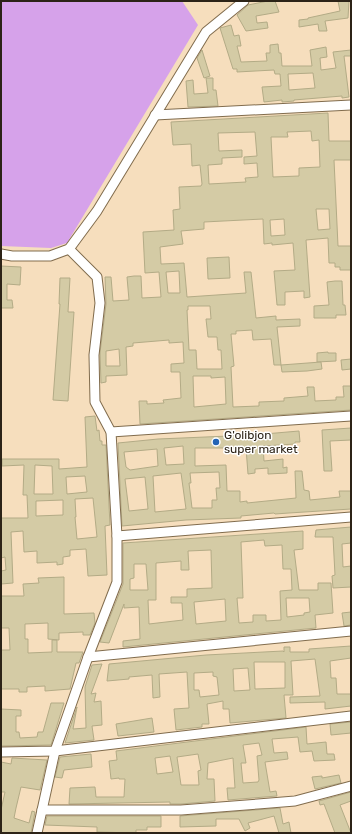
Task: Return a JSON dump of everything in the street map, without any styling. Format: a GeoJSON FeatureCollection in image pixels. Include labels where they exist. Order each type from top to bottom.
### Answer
{"type":"FeatureCollection","features":[{"type":"Feature","properties":{"kind":"street"},"geometry":{"type":"LineString","coordinates":[[1,254],[12,256],[50,256],[69,250],[97,211],[206,32],[244,1]]}},
{"type":"Feature","properties":{"kind":"street"},"geometry":{"type":"LineString","coordinates":[[155,115],[351,105]]}},
{"type":"Feature","properties":{"kind":"street"},"geometry":{"type":"LineString","coordinates":[[37,833],[55,751],[88,657],[117,582],[117,536],[111,432],[95,402],[94,355],[100,303],[97,277],[69,250]]}},
{"type":"Feature","properties":{"kind":"street"},"geometry":{"type":"LineString","coordinates":[[111,432],[351,416]]}},
{"type":"Feature","properties":{"kind":"street"},"geometry":{"type":"LineString","coordinates":[[117,536],[351,517]]}},
{"type":"Feature","properties":{"kind":"street"},"geometry":{"type":"LineString","coordinates":[[88,657],[351,631]]}},
{"type":"Feature","properties":{"kind":"street"},"geometry":{"type":"LineString","coordinates":[[1,752],[55,751],[351,716]]}},
{"type":"Feature","properties":{"kind":"street"},"geometry":{"type":"LineString","coordinates":[[42,810],[181,810],[250,805],[295,801],[351,786]]}},
{"type":"Feature","properties":{"kind":"shaded area"},"geometry":{"type":"Polygon","coordinates":[[[1,1],[182,1],[198,25],[67,243],[51,248],[1,246],[1,1]]]}},
{"type":"Feature","properties":{"kind":"building"},"geometry":{"type":"Polygon","coordinates":[[[275,1],[279,12],[256,16],[257,23],[267,22],[268,28],[246,31],[237,15],[248,5],[275,1]]]}},
{"type":"Feature","properties":{"kind":"building"},"geometry":{"type":"Polygon","coordinates":[[[338,1],[349,1],[348,18],[325,21],[327,31],[319,31],[318,24],[299,27],[299,20],[340,11],[338,1]]]}},
{"type":"Feature","properties":{"kind":"building"},"geometry":{"type":"Polygon","coordinates":[[[231,25],[234,36],[239,35],[241,46],[237,46],[241,62],[267,61],[266,53],[270,53],[270,45],[278,44],[279,53],[281,53],[282,66],[312,66],[310,50],[326,47],[327,57],[320,58],[321,70],[336,68],[333,52],[351,50],[351,56],[344,56],[349,97],[342,98],[342,96],[282,102],[282,100],[264,102],[262,87],[281,86],[280,74],[275,74],[274,70],[237,72],[237,69],[233,69],[220,28],[231,25]],[[313,73],[288,74],[289,90],[315,88],[313,73]]]}},
{"type":"Feature","properties":{"kind":"building"},"geometry":{"type":"Polygon","coordinates":[[[202,50],[210,76],[204,78],[197,58],[202,50]]]}},
{"type":"Feature","properties":{"kind":"building"},"geometry":{"type":"Polygon","coordinates":[[[206,78],[213,78],[213,90],[216,90],[218,106],[188,107],[186,81],[193,80],[194,94],[208,93],[206,78]]]}},
{"type":"Feature","properties":{"kind":"building"},"geometry":{"type":"Polygon","coordinates":[[[328,113],[329,141],[351,141],[351,160],[334,160],[338,246],[351,246],[351,270],[340,270],[340,267],[335,267],[335,263],[329,263],[328,238],[306,240],[310,297],[304,298],[304,291],[285,292],[285,305],[277,305],[274,271],[295,270],[293,243],[272,245],[272,243],[264,244],[263,219],[204,222],[204,229],[181,231],[183,244],[160,247],[161,264],[184,263],[187,297],[246,293],[244,272],[251,272],[256,318],[276,316],[276,320],[300,319],[300,326],[277,327],[281,365],[274,365],[271,339],[253,340],[252,330],[236,331],[236,334],[231,334],[234,366],[231,367],[233,407],[259,406],[259,402],[284,401],[284,398],[308,396],[307,387],[314,387],[315,401],[336,400],[336,397],[344,397],[343,386],[351,386],[351,410],[140,424],[139,401],[147,401],[147,404],[164,403],[163,400],[181,398],[180,372],[171,372],[171,364],[184,363],[183,342],[169,343],[169,340],[133,343],[133,346],[126,347],[127,375],[106,376],[106,382],[101,383],[100,353],[106,304],[105,277],[111,277],[113,301],[129,300],[127,277],[134,276],[141,276],[142,298],[161,297],[159,272],[145,273],[143,232],[174,230],[173,210],[180,209],[179,187],[201,186],[202,184],[200,165],[192,166],[191,144],[173,145],[171,122],[328,113]],[[311,131],[287,132],[288,137],[271,137],[273,177],[299,176],[299,168],[320,167],[319,140],[312,141],[311,131]],[[255,132],[218,133],[219,151],[242,150],[242,157],[222,158],[222,164],[208,165],[209,184],[246,182],[245,178],[258,177],[257,163],[244,164],[244,157],[257,156],[255,132]],[[316,209],[318,230],[330,229],[329,209],[316,209]],[[284,219],[270,220],[271,236],[285,235],[284,219]],[[179,271],[166,272],[168,293],[180,293],[179,271]],[[188,306],[189,350],[196,350],[197,369],[222,369],[221,350],[218,350],[217,337],[208,337],[206,319],[211,319],[210,306],[188,306]],[[119,349],[106,351],[106,366],[120,366],[119,349]],[[193,376],[194,407],[226,404],[225,377],[211,378],[211,376],[193,376]]]}},
{"type":"Feature","properties":{"kind":"building"},"geometry":{"type":"Polygon","coordinates":[[[229,257],[230,278],[208,279],[207,258],[229,257]]]}},
{"type":"Feature","properties":{"kind":"building"},"geometry":{"type":"Polygon","coordinates":[[[1,266],[21,267],[20,285],[7,284],[7,300],[12,300],[13,308],[1,308],[1,266]]]}},
{"type":"Feature","properties":{"kind":"building"},"geometry":{"type":"Polygon","coordinates":[[[60,278],[70,278],[68,312],[74,312],[68,401],[53,400],[60,304],[60,278]]]}},
{"type":"Feature","properties":{"kind":"building"},"geometry":{"type":"Polygon","coordinates":[[[342,281],[343,305],[345,305],[346,315],[336,315],[336,318],[314,318],[314,306],[329,305],[327,282],[342,281]]]}},
{"type":"Feature","properties":{"kind":"building"},"geometry":{"type":"Polygon","coordinates":[[[317,353],[336,353],[336,361],[317,362],[317,353]]]}},
{"type":"Feature","properties":{"kind":"building"},"geometry":{"type":"Polygon","coordinates":[[[351,359],[351,369],[342,370],[341,360],[351,359]]]}},
{"type":"Feature","properties":{"kind":"building"},"geometry":{"type":"Polygon","coordinates":[[[321,362],[322,369],[282,372],[281,365],[321,362]]]}},
{"type":"Feature","properties":{"kind":"building"},"geometry":{"type":"Polygon","coordinates":[[[95,416],[100,441],[102,441],[102,445],[106,445],[110,525],[105,526],[107,575],[88,576],[86,549],[70,550],[70,556],[63,557],[63,564],[57,565],[57,562],[37,563],[37,551],[24,552],[23,531],[11,532],[13,583],[1,584],[1,571],[6,570],[5,557],[1,558],[1,518],[28,518],[27,495],[23,495],[24,465],[2,466],[2,459],[59,459],[59,469],[87,467],[85,417],[95,416]],[[35,465],[34,494],[53,494],[52,466],[35,465]],[[85,476],[66,477],[67,494],[87,492],[85,476]],[[93,498],[75,499],[77,539],[97,537],[93,498]],[[63,500],[36,501],[36,516],[63,515],[63,500]]]}},
{"type":"Feature","properties":{"kind":"building"},"geometry":{"type":"Polygon","coordinates":[[[351,428],[351,440],[330,441],[332,471],[324,471],[322,430],[351,428]]]}},
{"type":"Feature","properties":{"kind":"building"},"geometry":{"type":"Polygon","coordinates":[[[299,431],[300,442],[295,442],[295,444],[263,446],[264,461],[283,459],[283,468],[287,467],[287,473],[268,474],[268,468],[255,469],[255,473],[248,474],[246,448],[195,448],[195,466],[226,465],[227,491],[240,491],[240,502],[247,501],[247,503],[296,498],[295,471],[302,471],[304,490],[309,491],[310,500],[340,497],[339,491],[351,491],[351,509],[274,513],[241,516],[241,518],[186,520],[122,526],[118,443],[158,439],[253,435],[299,431]],[[183,446],[164,448],[166,465],[184,464],[183,446]],[[157,449],[124,452],[126,467],[130,470],[158,466],[157,449]],[[219,472],[190,473],[191,483],[189,483],[192,508],[212,508],[212,500],[217,500],[216,488],[220,488],[219,472]],[[181,473],[153,476],[155,512],[186,509],[181,473]],[[145,477],[125,479],[129,511],[148,509],[145,477]]]}},
{"type":"Feature","properties":{"kind":"building"},"geometry":{"type":"Polygon","coordinates":[[[351,527],[351,543],[342,544],[343,567],[351,566],[351,587],[333,588],[332,576],[335,575],[333,537],[315,537],[316,530],[351,527]]]}},
{"type":"Feature","properties":{"kind":"building"},"geometry":{"type":"Polygon","coordinates":[[[303,531],[303,549],[294,550],[299,590],[318,590],[318,583],[331,583],[333,613],[315,615],[316,628],[123,647],[123,641],[140,639],[139,607],[124,608],[124,604],[109,643],[100,642],[123,584],[123,543],[303,531]],[[264,540],[241,542],[243,598],[237,598],[239,623],[253,622],[253,615],[266,615],[266,621],[281,620],[280,591],[292,590],[291,569],[283,569],[282,545],[265,546],[264,540]],[[211,550],[188,551],[189,570],[181,570],[181,561],[156,563],[156,600],[148,600],[149,624],[183,620],[182,603],[171,603],[171,597],[187,597],[187,589],[212,588],[211,550]],[[134,564],[134,578],[130,579],[130,590],[148,590],[146,564],[134,564]],[[286,598],[287,617],[304,615],[304,613],[310,612],[309,598],[286,598]],[[225,599],[194,602],[196,624],[226,621],[225,599]]]}},
{"type":"Feature","properties":{"kind":"building"},"geometry":{"type":"Polygon","coordinates":[[[64,577],[64,614],[94,613],[95,623],[90,635],[83,635],[83,632],[59,633],[59,640],[48,639],[48,623],[25,624],[25,639],[28,639],[28,653],[52,652],[52,640],[57,640],[57,652],[83,652],[79,663],[76,663],[70,689],[45,691],[45,686],[27,687],[27,692],[19,692],[19,689],[1,689],[1,650],[10,650],[9,628],[1,628],[1,596],[24,596],[23,584],[39,583],[38,578],[64,577]]]}},
{"type":"Feature","properties":{"kind":"building"},"geometry":{"type":"Polygon","coordinates":[[[351,612],[351,625],[344,626],[342,613],[351,612]]]}},
{"type":"Feature","properties":{"kind":"building"},"geometry":{"type":"Polygon","coordinates":[[[351,646],[351,658],[330,661],[331,678],[336,678],[337,694],[351,694],[351,706],[325,709],[325,702],[290,703],[290,697],[320,696],[315,659],[291,661],[293,695],[284,695],[286,718],[230,723],[229,709],[223,709],[223,701],[207,704],[209,724],[202,724],[202,727],[176,730],[174,709],[189,708],[187,672],[159,674],[160,697],[153,698],[152,675],[107,681],[109,664],[206,655],[284,652],[284,647],[290,647],[290,652],[309,652],[309,649],[351,646]],[[254,662],[255,689],[285,688],[285,662],[254,662]],[[248,668],[233,669],[234,691],[250,690],[248,668]],[[213,672],[194,673],[194,690],[199,690],[200,697],[219,695],[217,677],[213,676],[213,672]]]}},
{"type":"Feature","properties":{"kind":"building"},"geometry":{"type":"Polygon","coordinates":[[[102,664],[91,694],[96,693],[94,702],[101,701],[102,725],[92,726],[94,740],[65,743],[77,707],[73,729],[86,728],[85,687],[92,665],[102,664]]]}},
{"type":"Feature","properties":{"kind":"building"},"geometry":{"type":"Polygon","coordinates":[[[51,703],[64,703],[51,745],[1,746],[1,709],[21,710],[21,716],[16,716],[16,732],[19,732],[20,738],[37,737],[38,732],[43,732],[51,703]]]}},
{"type":"Feature","properties":{"kind":"building"},"geometry":{"type":"Polygon","coordinates":[[[152,718],[154,732],[118,736],[116,724],[152,718]]]}},
{"type":"Feature","properties":{"kind":"building"},"geometry":{"type":"Polygon","coordinates":[[[351,722],[351,733],[331,735],[330,724],[351,722]]]}},
{"type":"Feature","properties":{"kind":"building"},"geometry":{"type":"Polygon","coordinates":[[[306,727],[307,744],[326,742],[327,754],[334,754],[335,760],[314,761],[312,751],[300,752],[298,737],[272,739],[274,753],[287,752],[288,759],[265,762],[270,792],[276,791],[277,796],[228,800],[227,788],[235,788],[233,758],[208,763],[207,779],[214,779],[215,801],[181,804],[170,804],[170,802],[69,804],[70,788],[95,787],[96,797],[124,797],[125,779],[111,779],[109,761],[117,760],[116,751],[306,727]],[[259,743],[243,745],[246,763],[241,763],[243,783],[258,782],[259,780],[257,756],[262,755],[259,743]],[[198,754],[177,757],[181,785],[199,785],[198,771],[201,770],[198,754]],[[170,756],[155,758],[157,774],[173,772],[170,756]]]}},
{"type":"Feature","properties":{"kind":"building"},"geometry":{"type":"Polygon","coordinates":[[[91,754],[92,767],[64,770],[62,778],[55,777],[60,757],[91,754]]]}},
{"type":"Feature","properties":{"kind":"building"},"geometry":{"type":"Polygon","coordinates":[[[12,758],[47,760],[40,790],[21,787],[16,808],[14,818],[29,823],[32,811],[35,812],[31,833],[1,833],[1,810],[5,792],[1,792],[1,762],[11,764],[12,758]]]}},
{"type":"Feature","properties":{"kind":"building"},"geometry":{"type":"Polygon","coordinates":[[[339,775],[341,783],[315,789],[312,777],[322,776],[322,778],[339,775]]]}},
{"type":"Feature","properties":{"kind":"building"},"geometry":{"type":"Polygon","coordinates":[[[351,792],[351,801],[340,805],[351,833],[335,833],[324,804],[320,805],[319,801],[351,792]]]}},
{"type":"Feature","properties":{"kind":"building"},"geometry":{"type":"Polygon","coordinates":[[[280,808],[283,824],[289,822],[291,833],[279,833],[274,816],[248,823],[250,828],[245,831],[239,819],[216,819],[216,826],[180,827],[180,816],[280,808]]]}},
{"type":"Feature","properties":{"kind":"building"},"geometry":{"type":"Polygon","coordinates":[[[47,816],[161,816],[161,827],[147,827],[147,830],[136,830],[136,833],[97,832],[97,827],[45,825],[47,816]]]}},
{"type":"Feature","properties":{"kind":"place","name":"G'olibjon super market"},"geometry":{"type":"Point","coordinates":[216,442]}}]}
